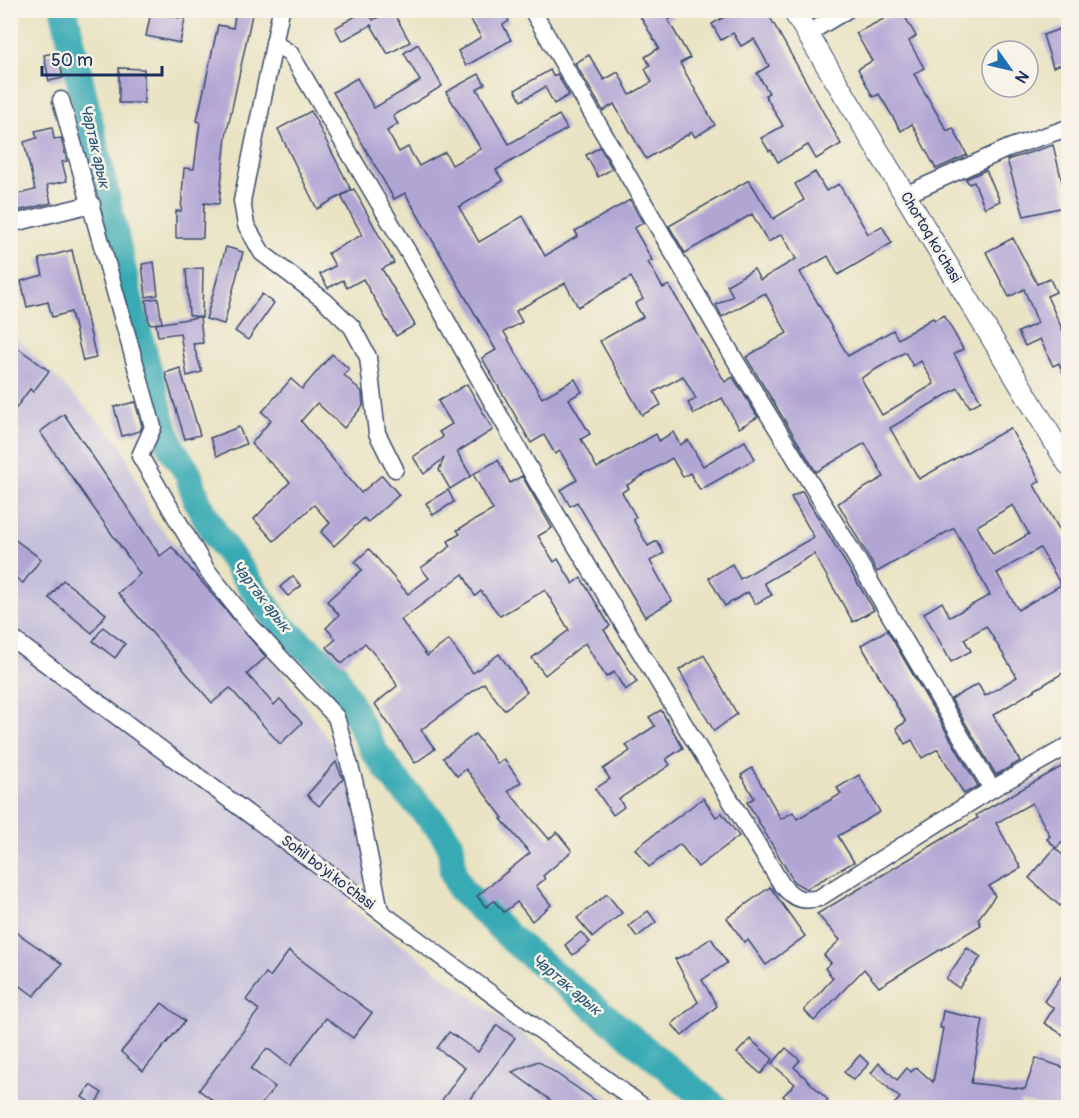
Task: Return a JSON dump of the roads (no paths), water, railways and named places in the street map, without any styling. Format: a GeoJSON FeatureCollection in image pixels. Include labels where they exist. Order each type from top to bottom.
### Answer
{"type":"FeatureCollection","features":[{"type":"Feature","properties":{"kind":"street"},"geometry":{"type":"LineString","coordinates":[[281,10],[242,201],[246,225],[262,253],[325,301],[352,327],[368,357],[377,433],[395,469]]}},
{"type":"Feature","properties":{"kind":"street"},"geometry":{"type":"LineString","coordinates":[[532,10],[738,365],[851,549],[993,789]]}},
{"type":"Feature","properties":{"kind":"street","name":"Chortoq ko'chasi"},"geometry":{"type":"LineString","coordinates":[[794,10],[1068,464]]}},
{"type":"Feature","properties":{"kind":"street"},"geometry":{"type":"LineString","coordinates":[[807,34],[847,10]]}},
{"type":"Feature","properties":{"kind":"street"},"geometry":{"type":"LineString","coordinates":[[274,43],[290,53],[411,257],[537,482],[782,885],[791,896],[804,902],[819,898],[993,789],[1068,746]]}},
{"type":"Feature","properties":{"kind":"street"},"geometry":{"type":"LineString","coordinates":[[61,100],[153,427],[140,456],[206,569],[250,625],[336,717],[355,784],[380,911]]}},
{"type":"Feature","properties":{"kind":"street"},"geometry":{"type":"LineString","coordinates":[[905,195],[1011,147],[1068,129]]}},
{"type":"Feature","properties":{"kind":"street"},"geometry":{"type":"LineString","coordinates":[[10,224],[92,204]]}},
{"type":"Feature","properties":{"kind":"street","name":"Sohil bo'yi ko'chasi"},"geometry":{"type":"LineString","coordinates":[[10,637],[645,1107]]}},
{"type":"Feature","properties":{"kind":"waterway","name":"Чартак арык"},"geometry":{"type":"LineString","coordinates":[[64,10],[130,302],[163,425],[172,449],[188,473],[198,503],[217,537],[279,625],[333,671],[374,751],[397,782],[441,830],[451,846],[453,872],[460,889],[515,942],[716,1108]]}},
{"type":"Feature","properties":{"kind":"railway"},"geometry":{"type":"LineString","coordinates":[[10,1105],[14,1108]]}}]}
